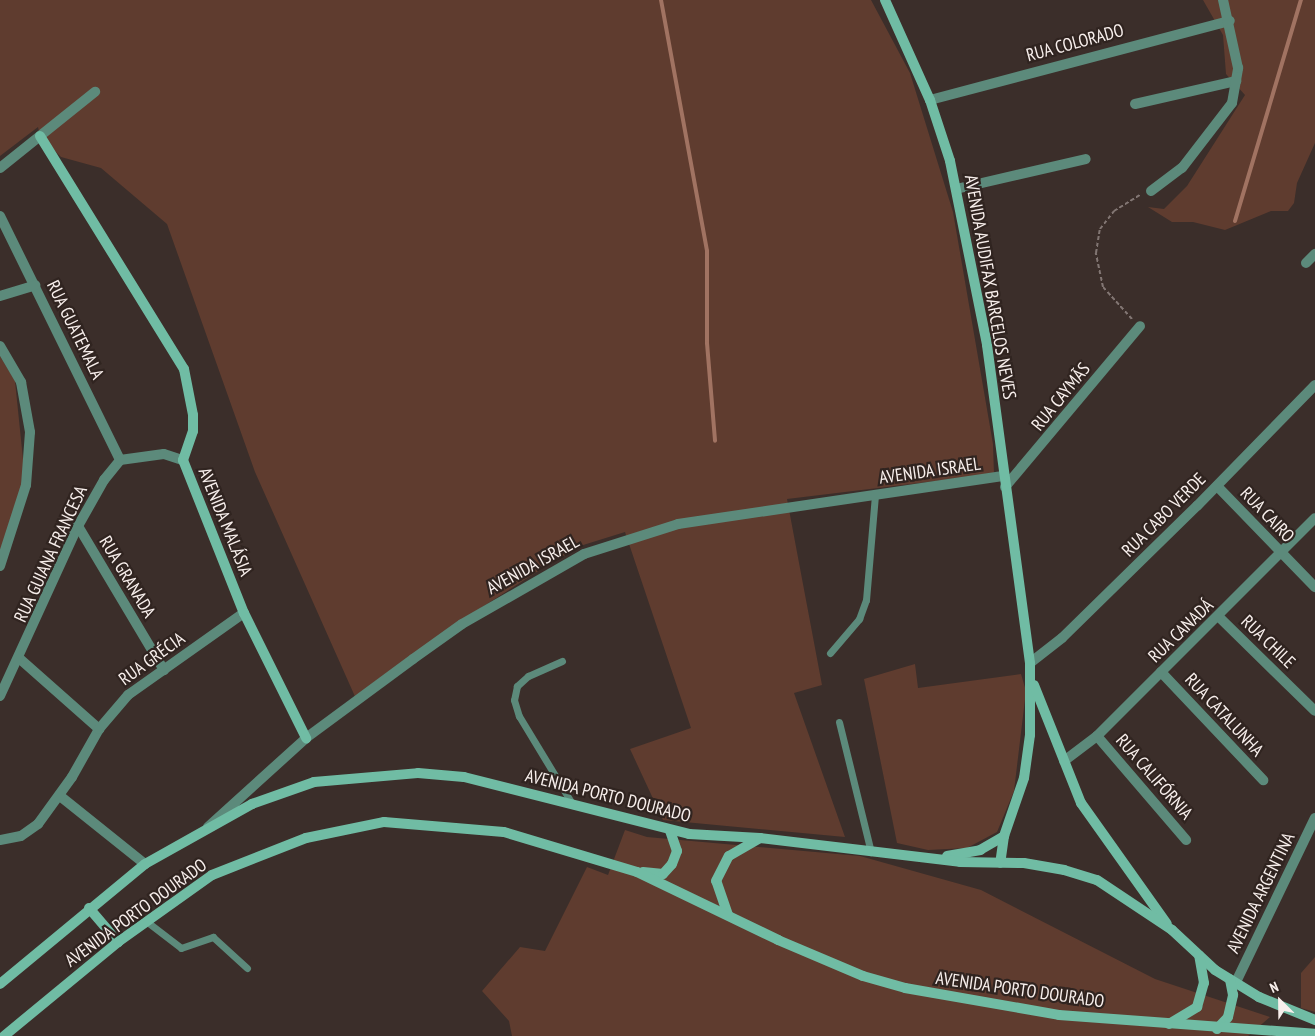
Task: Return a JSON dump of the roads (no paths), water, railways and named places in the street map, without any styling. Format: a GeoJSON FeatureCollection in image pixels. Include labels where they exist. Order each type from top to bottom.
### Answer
{"type":"FeatureCollection","features":[{"type":"Feature","properties":{"kind":"main road","name":"AVENIDA AUDIFAX BARCELOS NEVES"},"geometry":{"type":"LineString","coordinates":[[886,0],[930,100],[956,189],[987,345],[1030,663],[1032,679],[1024,778],[1004,836],[1000,863]]}},
{"type":"Feature","properties":{"kind":"main road","name":"AVENIDA MALÁSIA"},"geometry":{"type":"LineString","coordinates":[[40,136],[184,369],[193,415],[193,431],[183,460],[244,613],[306,738]]}},
{"type":"Feature","properties":{"kind":"main road","name":"AVENIDA AUDIFAX BARCELOS NEVES"},"geometry":{"type":"LineString","coordinates":[[1032,679],[1081,803],[1172,930]]}},
{"type":"Feature","properties":{"kind":"main road","name":"AVENIDA PORTO DOURADO"},"geometry":{"type":"LineString","coordinates":[[0,984],[145,864],[207,828],[270,797],[314,782],[364,775],[418,772],[464,777],[670,831],[760,838],[902,857],[1044,864],[1097,880],[1172,930],[1199,955],[1233,980],[1277,1007],[1315,1020]]}},
{"type":"Feature","properties":{"kind":"main road","name":"AVENIDA PORTO DOURADO"},"geometry":{"type":"LineString","coordinates":[[4,1036],[118,942],[212,875],[306,838],[384,822],[504,832],[637,872],[863,976],[905,988],[1059,1016],[1218,1029],[1315,1034]]}},
{"type":"Feature","properties":{"kind":"main road"},"geometry":{"type":"LineString","coordinates":[[637,872],[663,874],[672,864],[677,851],[670,831]]}},
{"type":"Feature","properties":{"kind":"main road"},"geometry":{"type":"LineString","coordinates":[[902,857],[957,856],[980,850],[1004,836]]}},
{"type":"Feature","properties":{"kind":"main road"},"geometry":{"type":"LineString","coordinates":[[728,915],[716,881],[730,856],[760,838]]}},
{"type":"Feature","properties":{"kind":"main road"},"geometry":{"type":"LineString","coordinates":[[90,908],[118,942]]}},
{"type":"Feature","properties":{"kind":"main road"},"geometry":{"type":"LineString","coordinates":[[1169,1024],[1196,1007],[1204,983],[1199,955]]}},
{"type":"Feature","properties":{"kind":"main road"},"geometry":{"type":"LineString","coordinates":[[1218,1029],[1228,1017],[1233,980]]}},
{"type":"Feature","properties":{"kind":"street"},"geometry":{"type":"LineString","coordinates":[[1151,191],[1182,168],[1232,103],[1238,68],[1230,21],[1223,0]]}},
{"type":"Feature","properties":{"kind":"street","name":"RUA COLORADO"},"geometry":{"type":"LineString","coordinates":[[930,100],[1230,21]]}},
{"type":"Feature","properties":{"kind":"street"},"geometry":{"type":"LineString","coordinates":[[1135,104],[1236,81]]}},
{"type":"Feature","properties":{"kind":"street"},"geometry":{"type":"LineString","coordinates":[[0,168],[95,92]]}},
{"type":"Feature","properties":{"kind":"street"},"geometry":{"type":"LineString","coordinates":[[956,189],[1086,159]]}},
{"type":"Feature","properties":{"kind":"street","name":"RUA GUATEMALA"},"geometry":{"type":"LineString","coordinates":[[0,216],[36,285],[120,460]]}},
{"type":"Feature","properties":{"kind":"street"},"geometry":{"type":"LineString","coordinates":[[1306,263],[1315,254]]}},
{"type":"Feature","properties":{"kind":"street"},"geometry":{"type":"LineString","coordinates":[[0,296],[36,285]]}},
{"type":"Feature","properties":{"kind":"street","name":"RUA CAYMÃS"},"geometry":{"type":"LineString","coordinates":[[1006,487],[1140,326]]}},
{"type":"Feature","properties":{"kind":"street"},"geometry":{"type":"LineString","coordinates":[[0,346],[21,382],[30,432],[26,485],[0,566]]}},
{"type":"Feature","properties":{"kind":"street","name":"RUA CABO VERDE"},"geometry":{"type":"LineString","coordinates":[[1030,663],[1062,638],[1217,486],[1315,385]]}},
{"type":"Feature","properties":{"kind":"street"},"geometry":{"type":"LineString","coordinates":[[120,460],[164,454],[183,460]]}},
{"type":"Feature","properties":{"kind":"street","name":"RUA GUIANA FRANCESA"},"geometry":{"type":"LineString","coordinates":[[0,696],[20,659],[78,526],[120,460]]}},
{"type":"Feature","properties":{"kind":"street","name":"AVENIDA ISRAEL"},"geometry":{"type":"LineString","coordinates":[[207,828],[306,738],[462,624],[584,554],[678,524],[1004,476]]}},
{"type":"Feature","properties":{"kind":"street","name":"RUA CAIRO"},"geometry":{"type":"LineString","coordinates":[[1217,486],[1315,586]]}},
{"type":"Feature","properties":{"kind":"street","name":"RUA CANADÁ"},"geometry":{"type":"LineString","coordinates":[[1064,761],[1096,736],[1219,617],[1315,518]]}},
{"type":"Feature","properties":{"kind":"street","name":"RUA GRANADA"},"geometry":{"type":"LineString","coordinates":[[78,526],[164,670]]}},
{"type":"Feature","properties":{"kind":"street","name":"RUA GRÉCIA"},"geometry":{"type":"LineString","coordinates":[[0,840],[20,836],[38,824],[60,796],[99,729],[128,695],[244,613]]}},
{"type":"Feature","properties":{"kind":"street","name":"RUA CHILE"},"geometry":{"type":"LineString","coordinates":[[1219,617],[1315,711]]}},
{"type":"Feature","properties":{"kind":"street"},"geometry":{"type":"LineString","coordinates":[[20,659],[99,729]]}},
{"type":"Feature","properties":{"kind":"street","name":"RUA CATALUNHA"},"geometry":{"type":"LineString","coordinates":[[1162,672],[1263,780]]}},
{"type":"Feature","properties":{"kind":"street","name":"RUA CALIFÓRNIA"},"geometry":{"type":"LineString","coordinates":[[1096,736],[1186,840]]}},
{"type":"Feature","properties":{"kind":"street"},"geometry":{"type":"LineString","coordinates":[[60,796],[145,864]]}},
{"type":"Feature","properties":{"kind":"street","name":"AVENIDA ARGENTINA"},"geometry":{"type":"LineString","coordinates":[[1233,980],[1315,818]]}},
{"type":"Feature","properties":{"kind":"lane"},"geometry":{"type":"LineString","coordinates":[[830,653],[860,618],[866,600],[875,496]]}},
{"type":"Feature","properties":{"kind":"lane"},"geometry":{"type":"LineString","coordinates":[[562,660],[528,676],[517,686],[514,700],[519,716],[573,805]]}},
{"type":"Feature","properties":{"kind":"lane"},"geometry":{"type":"LineString","coordinates":[[839,722],[871,852]]}},
{"type":"Feature","properties":{"kind":"lane"},"geometry":{"type":"LineString","coordinates":[[146,921],[181,948],[213,937],[247,968]]}},
{"type":"Feature","properties":{"kind":"waterway"},"geometry":{"type":"LineString","coordinates":[[661,0],[707,251],[707,343],[715,441]]}},
{"type":"Feature","properties":{"kind":"waterway"},"geometry":{"type":"LineString","coordinates":[[1235,221],[1301,0]]}}]}
